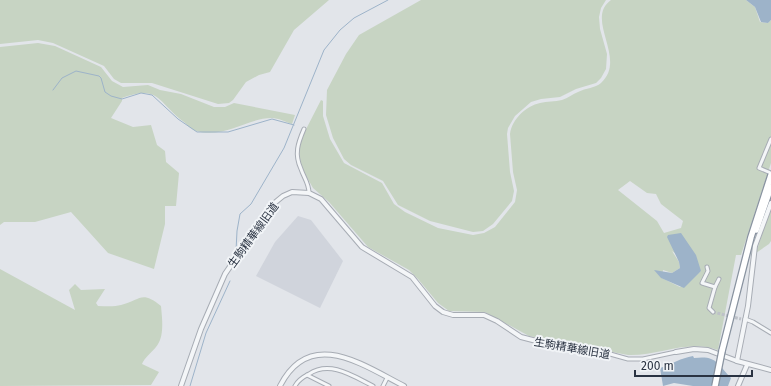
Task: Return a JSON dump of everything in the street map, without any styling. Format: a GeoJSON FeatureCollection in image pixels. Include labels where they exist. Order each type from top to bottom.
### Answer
{"type":"FeatureCollection","features":[{"type":"Feature","properties":{"kind":"highway"},"geometry":{"type":"LineString","coordinates":[[715,386],[722,350],[746,256],[771,174]]}},
{"type":"Feature","properties":{"kind":"highway"},"geometry":{"type":"LineString","coordinates":[[746,256],[771,187]]}},
{"type":"Feature","properties":{"kind":"street"},"geometry":{"type":"LineString","coordinates":[[304,129],[298,142],[297,153],[300,168],[309,185],[309,193]]}},
{"type":"Feature","properties":{"kind":"street"},"geometry":{"type":"LineString","coordinates":[[771,139],[759,168],[771,174]]}},
{"type":"Feature","properties":{"kind":"street","name":"生駒精華線旧道"},"geometry":{"type":"LineString","coordinates":[[181,386],[201,329],[230,266],[275,202],[292,192],[309,193],[326,204],[366,250],[412,277],[439,310],[453,315],[484,316],[497,321],[521,337],[548,344],[603,352],[628,359],[643,359],[700,349],[747,365],[771,370]]}},
{"type":"Feature","properties":{"kind":"street"},"geometry":{"type":"LineString","coordinates":[[737,361],[755,246],[771,203]]}},
{"type":"Feature","properties":{"kind":"street"},"geometry":{"type":"LineString","coordinates":[[707,267],[708,270],[702,283],[715,287]]}},
{"type":"Feature","properties":{"kind":"street"},"geometry":{"type":"LineString","coordinates":[[713,312],[709,308],[718,279]]}},
{"type":"Feature","properties":{"kind":"street"},"geometry":{"type":"LineString","coordinates":[[744,319],[753,322],[771,333]]}},
{"type":"Feature","properties":{"kind":"street"},"geometry":{"type":"LineString","coordinates":[[280,386],[286,376],[296,365],[310,357],[322,354],[343,356],[404,386]]}},
{"type":"Feature","properties":{"kind":"street"},"geometry":{"type":"LineString","coordinates":[[738,386],[747,365]]}},
{"type":"Feature","properties":{"kind":"street"},"geometry":{"type":"LineString","coordinates":[[295,386],[307,375],[320,369],[334,369],[373,386]]}},
{"type":"Feature","properties":{"kind":"street"},"geometry":{"type":"LineString","coordinates":[[307,375],[329,386]]}},
{"type":"Feature","properties":{"kind":"street"},"geometry":{"type":"LineString","coordinates":[[383,386],[387,378]]}},
{"type":"Feature","properties":{"kind":"shaded area"},"geometry":{"type":"Polygon","coordinates":[[[298,216],[311,220],[343,261],[320,308],[256,276],[275,242],[298,216]]]}},
{"type":"Feature","properties":{"kind":"green space"},"geometry":{"type":"Polygon","coordinates":[[[0,0],[329,0],[294,30],[270,72],[259,75],[246,82],[233,100],[229,103],[218,104],[152,83],[121,83],[114,79],[104,66],[53,43],[38,40],[0,44],[0,0]]]}},
{"type":"Feature","properties":{"kind":"green space"},"geometry":{"type":"Polygon","coordinates":[[[421,0],[606,0],[601,8],[599,17],[600,29],[607,54],[606,69],[596,83],[576,89],[560,97],[541,99],[531,102],[515,116],[508,128],[507,134],[510,172],[514,191],[512,201],[493,224],[483,231],[473,232],[430,221],[398,205],[383,181],[351,165],[344,159],[333,138],[326,115],[327,90],[346,54],[359,35],[421,0]]]}},
{"type":"Feature","properties":{"kind":"green space"},"geometry":{"type":"Polygon","coordinates":[[[611,0],[746,0],[755,7],[760,22],[768,23],[771,20],[771,163],[741,255],[736,255],[718,350],[696,346],[640,355],[628,355],[529,336],[485,312],[449,311],[438,303],[409,270],[368,247],[329,202],[313,188],[301,167],[299,151],[301,139],[321,100],[323,101],[323,116],[330,139],[344,163],[382,183],[394,204],[405,212],[438,228],[473,235],[484,233],[495,227],[515,202],[517,190],[513,172],[510,134],[511,128],[520,114],[530,107],[543,102],[562,100],[596,86],[601,83],[608,73],[610,63],[609,51],[602,18],[604,8],[611,0]],[[630,181],[618,190],[657,221],[664,233],[681,228],[683,221],[661,204],[656,194],[647,193],[630,181]],[[672,251],[679,262],[680,268],[672,273],[663,270],[662,278],[680,287],[701,271],[672,251]]]}},
{"type":"Feature","properties":{"kind":"green space"},"geometry":{"type":"Polygon","coordinates":[[[38,43],[55,46],[101,67],[112,81],[123,87],[148,85],[160,90],[181,94],[214,107],[225,107],[234,103],[295,115],[292,124],[272,118],[254,121],[226,130],[207,133],[191,129],[163,102],[151,94],[134,94],[122,98],[122,101],[111,118],[133,127],[151,125],[157,145],[165,151],[166,162],[179,173],[176,206],[165,206],[165,224],[154,269],[108,253],[71,212],[35,222],[4,222],[0,225],[0,47],[38,43]]]}},
{"type":"Feature","properties":{"kind":"green space"},"geometry":{"type":"Polygon","coordinates":[[[771,207],[771,241],[756,253],[771,207]]]}},
{"type":"Feature","properties":{"kind":"green space"},"geometry":{"type":"Polygon","coordinates":[[[0,269],[75,310],[69,290],[75,284],[81,290],[105,289],[96,303],[98,306],[118,306],[145,297],[161,306],[161,338],[159,343],[146,357],[142,364],[159,372],[151,385],[0,386],[0,269]]]}},
{"type":"Feature","properties":{"kind":"water"},"geometry":{"type":"Polygon","coordinates":[[[746,0],[771,0],[771,20],[768,23],[761,22],[755,7],[746,0]]]}},
{"type":"Feature","properties":{"kind":"water"},"geometry":{"type":"Polygon","coordinates":[[[681,233],[696,255],[701,271],[684,288],[661,278],[654,270],[672,273],[680,268],[679,262],[667,237],[668,235],[681,233]]]}},
{"type":"Feature","properties":{"kind":"water"},"geometry":{"type":"Polygon","coordinates":[[[693,356],[694,358],[701,357],[716,361],[731,378],[728,386],[693,386],[674,383],[663,386],[660,368],[693,356]]]}},
{"type":"Feature","properties":{"kind":"waterway"},"geometry":{"type":"LineString","coordinates":[[236,251],[240,214],[251,204],[284,148],[324,50],[340,30],[354,18],[388,0]]}},
{"type":"Feature","properties":{"kind":"waterway"},"geometry":{"type":"LineString","coordinates":[[53,90],[62,78],[76,71],[99,76],[105,92],[111,96],[122,99],[141,93],[152,95],[178,119],[197,132],[228,132],[272,119],[294,125]]}},
{"type":"Feature","properties":{"kind":"waterway"},"geometry":{"type":"LineString","coordinates":[[190,386],[206,333],[230,281]]}},
{"type":"Feature","properties":{"kind":"tunnel"},"geometry":{"type":"LineString","coordinates":[[713,312],[741,319]]}}]}
